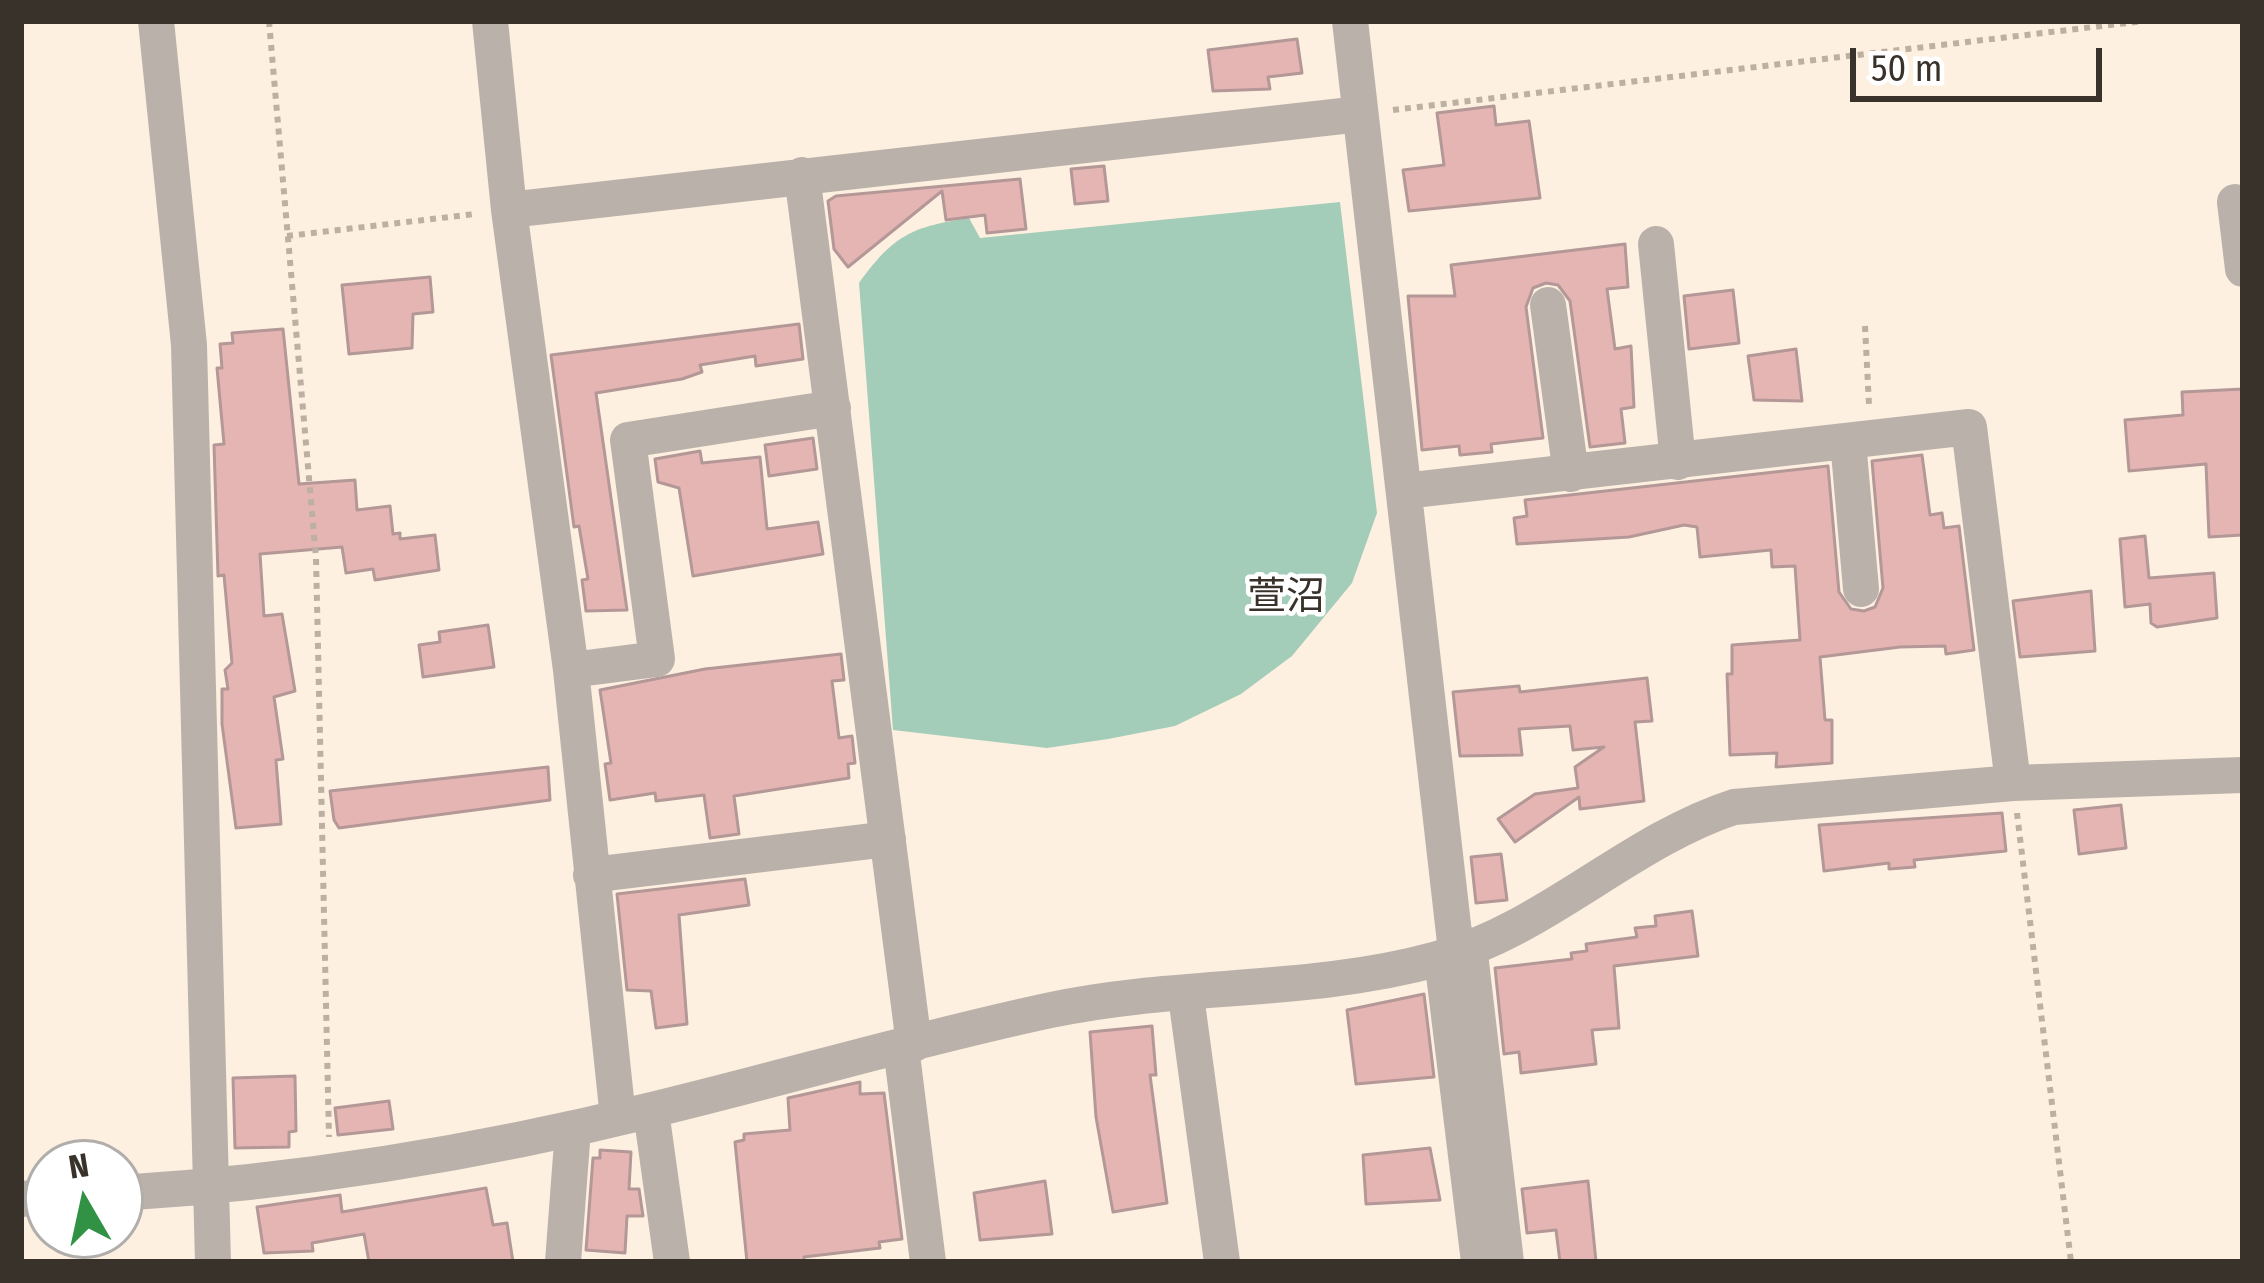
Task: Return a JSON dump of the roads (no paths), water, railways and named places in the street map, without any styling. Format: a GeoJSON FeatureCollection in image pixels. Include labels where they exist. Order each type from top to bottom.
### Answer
{"type":"FeatureCollection","features":[{"type":"Feature","properties":{"kind":"street"},"geometry":{"type":"LineString","coordinates":[[155,21],[189,345],[213,1262]]}},
{"type":"Feature","properties":{"kind":"street"},"geometry":{"type":"LineString","coordinates":[[490,21],[509,210],[571,670],[591,875],[634,1114],[671,1262]]}},
{"type":"Feature","properties":{"kind":"street"},"geometry":{"type":"LineString","coordinates":[[1349,21],[1467,1050],[1506,1262]]}},
{"type":"Feature","properties":{"kind":"street"},"geometry":{"type":"LineString","coordinates":[[509,210],[1360,114]]}},
{"type":"Feature","properties":{"kind":"street"},"geometry":{"type":"LineString","coordinates":[[802,176],[888,839],[928,1262]]}},
{"type":"Feature","properties":{"kind":"street"},"geometry":{"type":"LineString","coordinates":[[2236,202],[2243,269]]}},
{"type":"Feature","properties":{"kind":"street"},"geometry":{"type":"LineString","coordinates":[[1655,244],[1678,461]]}},
{"type":"Feature","properties":{"kind":"street"},"geometry":{"type":"LineString","coordinates":[[1548,305],[1571,474]]}},
{"type":"Feature","properties":{"kind":"street"},"geometry":{"type":"LineString","coordinates":[[571,670],[657,659],[628,440],[833,408]]}},
{"type":"Feature","properties":{"kind":"street"},"geometry":{"type":"LineString","coordinates":[[1404,491],[1970,427],[2013,783]]}},
{"type":"Feature","properties":{"kind":"street"},"geometry":{"type":"LineString","coordinates":[[1860,440],[1861,589]]}},
{"type":"Feature","properties":{"kind":"street"},"geometry":{"type":"LineString","coordinates":[[144,1191],[212,1187],[573,1129],[1056,1009],[1342,979],[1455,952],[1557,904],[1706,816],[1734,807],[2013,783],[2243,775]]}},
{"type":"Feature","properties":{"kind":"street"},"geometry":{"type":"LineString","coordinates":[[591,875],[888,839]]}},
{"type":"Feature","properties":{"kind":"street"},"geometry":{"type":"LineString","coordinates":[[1186,996],[1222,1262]]}},
{"type":"Feature","properties":{"kind":"street"},"geometry":{"type":"LineString","coordinates":[[1467,1050],[1479,1262]]}},
{"type":"Feature","properties":{"kind":"street"},"geometry":{"type":"LineString","coordinates":[[563,1262],[573,1129]]}},
{"type":"Feature","properties":{"kind":"district","name":"萱沼"},"geometry":{"type":"Point","coordinates":[1286,598]}}]}
